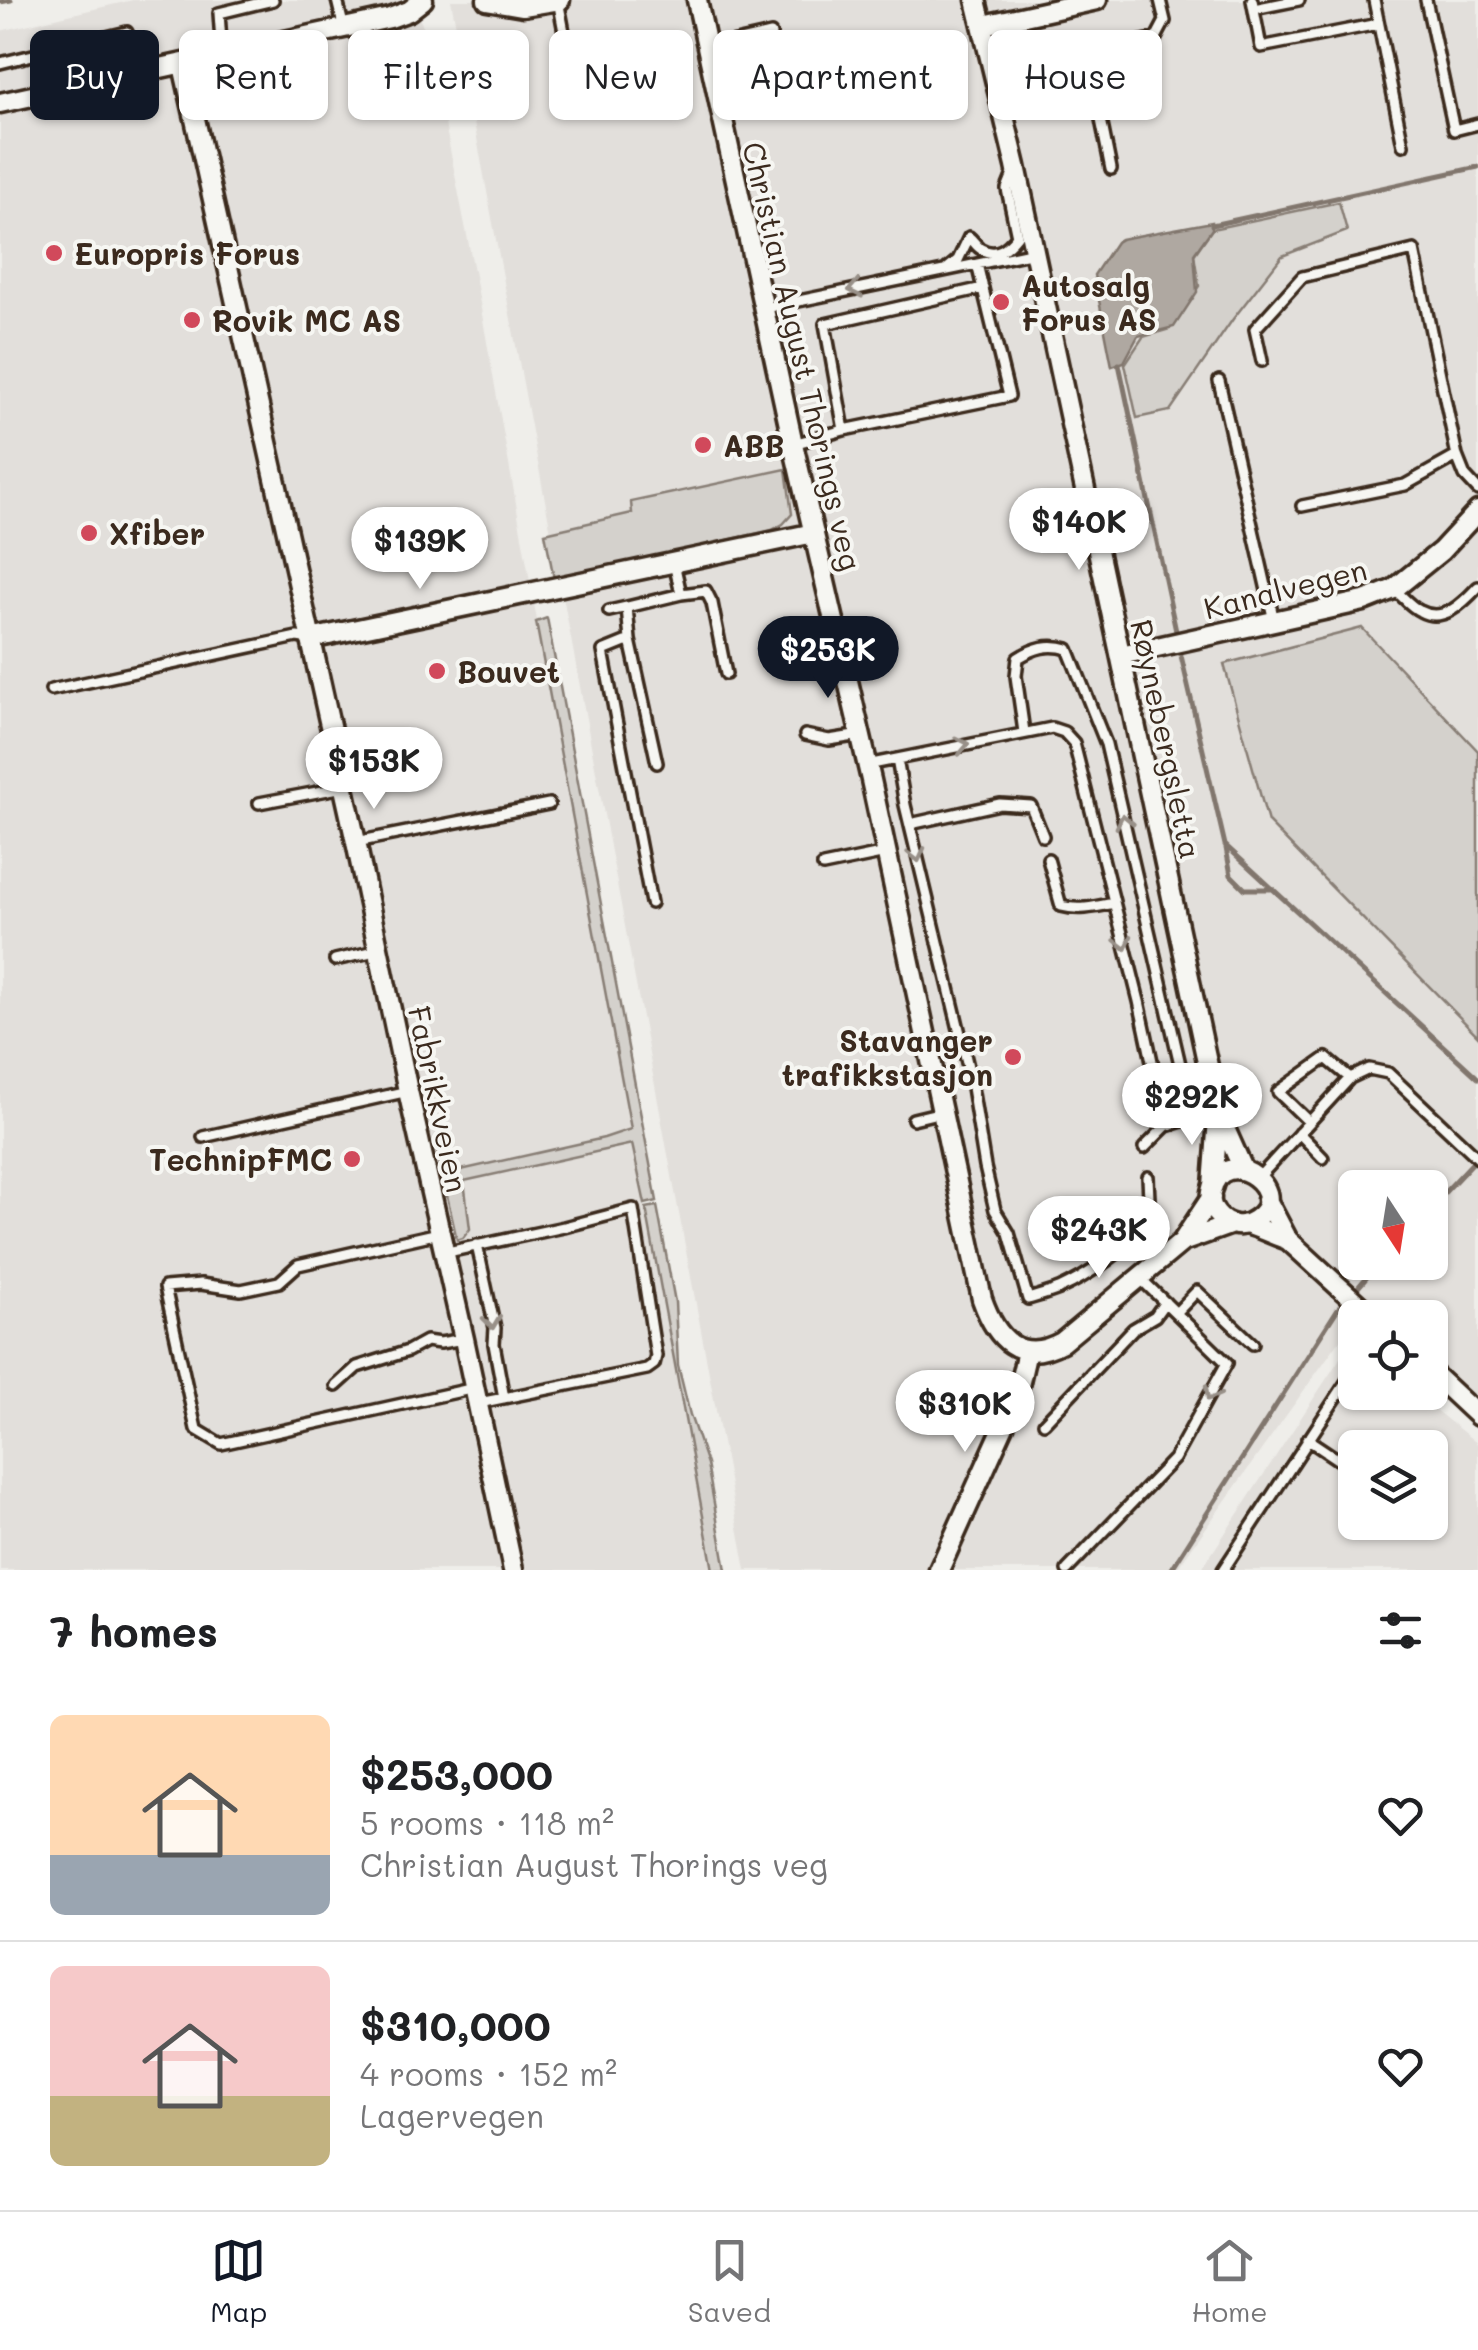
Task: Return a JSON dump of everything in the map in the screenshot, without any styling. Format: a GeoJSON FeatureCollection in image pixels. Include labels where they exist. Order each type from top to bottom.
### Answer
{"type":"FeatureCollection","features":[{"type":"Feature","properties":{"kind":"street"},"geometry":{"type":"LineString","coordinates":[[328,32],[390,18],[423,0]]}},
{"type":"Feature","properties":{"kind":"street"},"geometry":{"type":"LineString","coordinates":[[487,0],[523,6],[559,0]]}},
{"type":"Feature","properties":{"kind":"street","name":"Christian August Thorings veg"},"geometry":{"type":"LineString","coordinates":[[697,0],[986,1311],[1007,1341],[1027,1352]]}},
{"type":"Feature","properties":{"kind":"street","name":"Røynebergsletta"},"geometry":{"type":"LineString","coordinates":[[976,0],[1035,252],[1218,1113],[1212,1192]]}},
{"type":"Feature","properties":{"kind":"street"},"geometry":{"type":"LineString","coordinates":[[984,24],[1097,0]]}},
{"type":"Feature","properties":{"kind":"street"},"geometry":{"type":"LineString","coordinates":[[0,103],[179,66]]}},
{"type":"Feature","properties":{"kind":"street","name":"Fabrikkveien"},"geometry":{"type":"LineString","coordinates":[[194,120],[344,786],[513,1570]]}},
{"type":"Feature","properties":{"kind":"street","name":"Kanalvegen"},"geometry":{"type":"LineString","coordinates":[[1121,655],[1364,602],[1394,589],[1441,551],[1478,511]]}},
{"type":"Feature","properties":{"kind":"street"},"geometry":{"type":"LineString","coordinates":[[310,640],[814,534]]}},
{"type":"Feature","properties":{"kind":"street","name":"Røynebergsletta"},"geometry":{"type":"LineString","coordinates":[[1218,1113],[1251,1173]]}},
{"type":"Feature","properties":{"kind":"street"},"geometry":{"type":"LineString","coordinates":[[939,1570],[1016,1399],[1027,1352],[1039,1352],[1076,1333],[1182,1242],[1225,1172],[1251,1173],[1266,1192],[1288,1240],[1353,1300]]}},
{"type":"Feature","properties":{"kind":"street"},"geometry":{"type":"LineString","coordinates":[[1212,1192],[1217,1214],[1288,1240]]}},
{"type":"Feature","properties":{"kind":"street"},"geometry":{"type":"LineString","coordinates":[[1182,1242],[1260,1215],[1267,1200]]}},
{"type":"Feature","properties":{"kind":"street"},"geometry":{"type":"LineString","coordinates":[[1448,1388],[1478,1416]]}},
{"type":"Feature","properties":{"kind":"lane"},"geometry":{"type":"LineString","coordinates":[[220,30],[219,12],[273,0]]}},
{"type":"Feature","properties":{"kind":"lane"},"geometry":{"type":"LineString","coordinates":[[337,0],[344,29]]}},
{"type":"Feature","properties":{"kind":"lane"},"geometry":{"type":"LineString","coordinates":[[559,0],[564,30]]}},
{"type":"Feature","properties":{"kind":"lane"},"geometry":{"type":"LineString","coordinates":[[1111,170],[1091,70],[1094,61],[1104,53],[1156,38],[1165,22],[1160,0]]}},
{"type":"Feature","properties":{"kind":"lane"},"geometry":{"type":"LineString","coordinates":[[1299,0],[1253,4],[1262,46],[1378,24]]}},
{"type":"Feature","properties":{"kind":"lane"},"geometry":{"type":"LineString","coordinates":[[1374,0],[1403,145]]}},
{"type":"Feature","properties":{"kind":"lane"},"geometry":{"type":"LineString","coordinates":[[1426,0],[1454,130],[1478,124]]}},
{"type":"Feature","properties":{"kind":"lane"},"geometry":{"type":"LineString","coordinates":[[708,48],[713,47]]}},
{"type":"Feature","properties":{"kind":"lane"},"geometry":{"type":"LineString","coordinates":[[0,63],[30,56]]}},
{"type":"Feature","properties":{"kind":"lane"},"geometry":{"type":"LineString","coordinates":[[945,270],[958,260],[969,236],[980,248],[995,252],[1007,249],[1017,236],[1008,189],[1016,166]]}},
{"type":"Feature","properties":{"kind":"lane"},"geometry":{"type":"LineString","coordinates":[[1262,361],[1256,329],[1302,276],[1414,250],[1456,456],[1465,476],[1478,490]]}},
{"type":"Feature","properties":{"kind":"lane"},"geometry":{"type":"LineString","coordinates":[[765,308],[1035,252]]}},
{"type":"Feature","properties":{"kind":"lane"},"geometry":{"type":"LineString","coordinates":[[793,444],[1009,396],[977,264]]}},
{"type":"Feature","properties":{"kind":"lane"},"geometry":{"type":"LineString","coordinates":[[844,430],[826,324],[983,288]]}},
{"type":"Feature","properties":{"kind":"lane"},"geometry":{"type":"LineString","coordinates":[[1219,382],[1274,621]]}},
{"type":"Feature","properties":{"kind":"lane"},"geometry":{"type":"LineString","coordinates":[[1302,506],[1405,485],[1456,456]]}},
{"type":"Feature","properties":{"kind":"lane"},"geometry":{"type":"LineString","coordinates":[[674,563],[681,594]]}},
{"type":"Feature","properties":{"kind":"lane"},"geometry":{"type":"LineString","coordinates":[[1394,589],[1420,611],[1436,616],[1458,607],[1478,588]]}},
{"type":"Feature","properties":{"kind":"lane"},"geometry":{"type":"LineString","coordinates":[[609,610],[706,591],[712,603],[726,674]]}},
{"type":"Feature","properties":{"kind":"lane"},"geometry":{"type":"LineString","coordinates":[[626,607],[657,763]]}},
{"type":"Feature","properties":{"kind":"lane"},"geometry":{"type":"LineString","coordinates":[[52,690],[297,637],[310,640]]}},
{"type":"Feature","properties":{"kind":"lane"},"geometry":{"type":"LineString","coordinates":[[630,640],[603,651],[651,903]]}},
{"type":"Feature","properties":{"kind":"lane"},"geometry":{"type":"LineString","coordinates":[[1024,732],[1016,676],[1018,658],[1031,650],[1054,645],[1068,649],[1106,744],[1185,1086],[1185,1120],[1166,1126],[1144,1148]]}},
{"type":"Feature","properties":{"kind":"lane"},"geometry":{"type":"LineString","coordinates":[[867,765],[1052,728],[1064,732],[1074,743],[1139,1000],[1166,1126]]}},
{"type":"Feature","properties":{"kind":"lane"},"geometry":{"type":"LineString","coordinates":[[805,735],[829,740],[860,735]]}},
{"type":"Feature","properties":{"kind":"lane"},"geometry":{"type":"LineString","coordinates":[[896,759],[970,1075],[995,1210],[1009,1232],[1028,1299],[1056,1291],[1084,1276],[1141,1233],[1150,1222],[1148,1177]]}},
{"type":"Feature","properties":{"kind":"lane"},"geometry":{"type":"LineString","coordinates":[[259,803],[344,786]]}},
{"type":"Feature","properties":{"kind":"lane"},"geometry":{"type":"LineString","coordinates":[[356,842],[549,804]]}},
{"type":"Feature","properties":{"kind":"lane"},"geometry":{"type":"LineString","coordinates":[[910,824],[1000,804],[1031,806],[1043,836]]}},
{"type":"Feature","properties":{"kind":"lane"},"geometry":{"type":"LineString","coordinates":[[822,866],[886,853]]}},
{"type":"Feature","properties":{"kind":"lane"},"geometry":{"type":"LineString","coordinates":[[1048,859],[1060,906],[1072,910],[1114,903]]}},
{"type":"Feature","properties":{"kind":"lane"},"geometry":{"type":"LineString","coordinates":[[335,960],[380,950]]}},
{"type":"Feature","properties":{"kind":"lane"},"geometry":{"type":"LineString","coordinates":[[1309,1122],[1278,1092],[1326,1058],[1350,1078]]}},
{"type":"Feature","properties":{"kind":"lane"},"geometry":{"type":"LineString","coordinates":[[1251,1173],[1298,1133],[1350,1078],[1369,1069],[1388,1073],[1474,1154]]}},
{"type":"Feature","properties":{"kind":"lane"},"geometry":{"type":"LineString","coordinates":[[203,1137],[408,1091]]}},
{"type":"Feature","properties":{"kind":"lane"},"geometry":{"type":"LineString","coordinates":[[913,1118],[942,1112]]}},
{"type":"Feature","properties":{"kind":"lane"},"geometry":{"type":"LineString","coordinates":[[1298,1133],[1323,1158]]}},
{"type":"Feature","properties":{"kind":"lane"},"geometry":{"type":"LineString","coordinates":[[439,1233],[298,1264],[279,1282],[242,1290],[201,1284],[165,1286],[196,1429],[222,1444],[476,1396],[504,1398],[646,1369],[654,1364],[656,1356],[633,1208],[443,1252]]}},
{"type":"Feature","properties":{"kind":"lane"},"geometry":{"type":"LineString","coordinates":[[478,1245],[504,1398]]}},
{"type":"Feature","properties":{"kind":"lane"},"geometry":{"type":"LineString","coordinates":[[1067,1570],[1174,1459],[1228,1364],[1140,1277]]}},
{"type":"Feature","properties":{"kind":"lane"},"geometry":{"type":"LineString","coordinates":[[1180,1315],[1197,1291],[1253,1344]]}},
{"type":"Feature","properties":{"kind":"lane"},"geometry":{"type":"LineString","coordinates":[[1044,1423],[1165,1302]]}},
{"type":"Feature","properties":{"kind":"lane"},"geometry":{"type":"LineString","coordinates":[[336,1386],[357,1368],[426,1341],[440,1343],[464,1338]]}},
{"type":"Feature","properties":{"kind":"lane"},"geometry":{"type":"LineString","coordinates":[[1223,1570],[1338,1394]]}},
{"type":"Feature","properties":{"kind":"lane"},"geometry":{"type":"LineString","coordinates":[[1307,1439],[1338,1460]]}},
{"type":"Feature","properties":{"kind":"shaded area"},"geometry":{"type":"Polygon","coordinates":[[[133,0],[409,0],[425,30],[348,30],[348,120],[444,120],[713,1570],[0,1570],[0,31],[133,0]]]}},
{"type":"Feature","properties":{"kind":"shaded area"},"geometry":{"type":"Polygon","coordinates":[[[451,0],[1478,0],[1478,1426],[1448,1396],[1448,1300],[1338,1300],[1338,1343],[1176,1570],[746,1570],[474,120],[529,120],[529,30],[457,30],[451,0]],[[1212,223],[1121,239],[1124,362],[1138,336],[1197,292],[1194,254],[1212,229],[1212,223]]]}},
{"type":"Feature","properties":{"kind":"shaded area"},"geometry":{"type":"Polygon","coordinates":[[[1339,202],[1347,231],[1282,256],[1170,411],[1137,418],[1125,364],[1143,337],[1170,329],[1199,286],[1194,255],[1212,229],[1339,202]]]}},
{"type":"Feature","properties":{"kind":"shaded area"},"geometry":{"type":"Polygon","coordinates":[[[1212,222],[1212,229],[1194,254],[1197,292],[1174,327],[1138,336],[1124,362],[1112,366],[1094,275],[1116,242],[1212,222]]]}},
{"type":"Feature","properties":{"kind":"shaded area"},"geometry":{"type":"Polygon","coordinates":[[[786,469],[792,514],[772,530],[554,579],[545,533],[632,513],[631,502],[786,469]]]}},
{"type":"Feature","properties":{"kind":"shaded area"},"geometry":{"type":"Polygon","coordinates":[[[547,618],[657,1201],[645,1204],[632,1144],[464,1181],[470,1229],[457,1240],[435,1142],[442,1136],[452,1172],[631,1129],[536,622],[547,618]]]}},
{"type":"Feature","properties":{"kind":"shaded area"},"geometry":{"type":"Polygon","coordinates":[[[1362,628],[1478,751],[1478,1036],[1268,822],[1224,664],[1362,628]]]}},
{"type":"Feature","properties":{"kind":"shaded area"},"geometry":{"type":"Polygon","coordinates":[[[657,1206],[675,1302],[678,1365],[707,1464],[726,1570],[713,1570],[646,1208],[657,1206]]]}},
{"type":"Feature","properties":{"kind":"shaded area"},"geometry":{"type":"Polygon","coordinates":[[[1338,1361],[1338,1410],[1435,1410],[1478,1444],[1478,1570],[1201,1570],[1338,1361]]]}},
{"type":"Feature","properties":{"kind":"waterway"},"geometry":{"type":"LineString","coordinates":[[0,2],[11,0]]}},
{"type":"Feature","properties":{"kind":"waterway"},"geometry":{"type":"LineString","coordinates":[[1212,225],[1478,167]]}},
{"type":"Feature","properties":{"kind":"waterway"},"geometry":{"type":"LineString","coordinates":[[1119,364],[1177,636]]}},
{"type":"Feature","properties":{"kind":"waterway"},"geometry":{"type":"LineString","coordinates":[[1179,647],[1225,845],[1478,1078]]}},
{"type":"Feature","properties":{"kind":"waterway"},"geometry":{"type":"LineString","coordinates":[[1226,848],[1231,875],[1245,889],[1272,889]]}},
{"type":"Feature","properties":{"kind":"waterway"},"geometry":{"type":"LineString","coordinates":[[1448,1189],[1478,1157]]}},
{"type":"Feature","properties":{"kind":"waterway"},"geometry":{"type":"LineString","coordinates":[[1354,1292],[1364,1280]]}},
{"type":"Feature","properties":{"kind":"waterway"},"geometry":{"type":"LineString","coordinates":[[1171,1570],[1338,1309]]}},
{"type":"Feature","properties":{"kind":"place","name":"Europris Forus"},"geometry":{"type":"Point","coordinates":[54,253]}},
{"type":"Feature","properties":{"kind":"place","name":"Autosalg Forus AS"},"geometry":{"type":"Point","coordinates":[1001,302]}},
{"type":"Feature","properties":{"kind":"place","name":"Rovik MC AS"},"geometry":{"type":"Point","coordinates":[192,320]}},
{"type":"Feature","properties":{"kind":"place","name":"ABB"},"geometry":{"type":"Point","coordinates":[703,445]}},
{"type":"Feature","properties":{"kind":"place","name":"Xfiber"},"geometry":{"type":"Point","coordinates":[89,533]}},
{"type":"Feature","properties":{"kind":"place","name":"Bouvet"},"geometry":{"type":"Point","coordinates":[437,671]}},
{"type":"Feature","properties":{"kind":"place","name":"Stavanger trafikkstasjon"},"geometry":{"type":"Point","coordinates":[1013,1057]}},
{"type":"Feature","properties":{"kind":"place","name":"TechnipFMC"},"geometry":{"type":"Point","coordinates":[352,1159]}}]}
